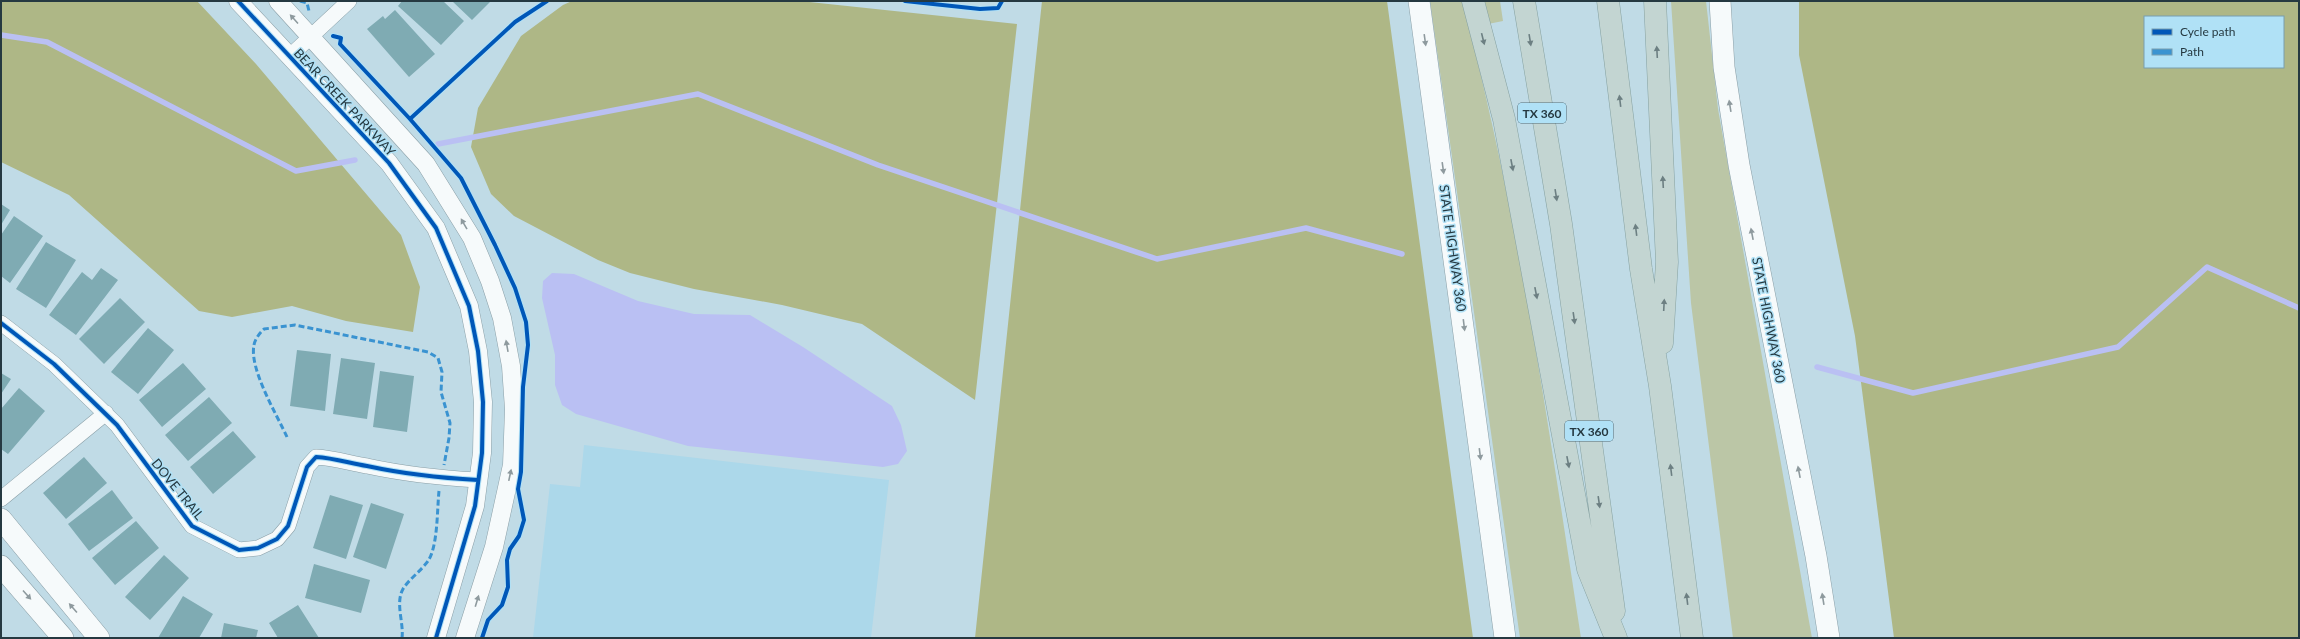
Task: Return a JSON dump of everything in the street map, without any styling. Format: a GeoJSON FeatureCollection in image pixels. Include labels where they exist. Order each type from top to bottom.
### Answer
{"type":"FeatureCollection","features":[{"type":"Feature","properties":{"kind":"highway"},"geometry":{"type":"LineString","coordinates":[[1473,1],[1504,119],[1588,569],[1617,638]]}},
{"type":"Feature","properties":{"kind":"highway","name":"TX 360"},"geometry":{"type":"LineString","coordinates":[[1524,1],[1560,224],[1617,638]]}},
{"type":"Feature","properties":{"kind":"highway"},"geometry":{"type":"LineString","coordinates":[[1608,1],[1641,269],[1660,386],[1692,638]]}},
{"type":"Feature","properties":{"kind":"highway"},"geometry":{"type":"LineString","coordinates":[[1655,1],[1667,262],[1660,386]]}},
{"type":"Feature","properties":{"kind":"main road","name":"STATE HIGHWAY 360"},"geometry":{"type":"LineString","coordinates":[[1419,1],[1505,638]]}},
{"type":"Feature","properties":{"kind":"main road","name":"STATE HIGHWAY 360"},"geometry":{"type":"LineString","coordinates":[[1720,1],[1724,67],[1739,165],[1816,556],[1829,638]]}},
{"type":"Feature","properties":{"kind":"main road"},"geometry":{"type":"LineString","coordinates":[[1,519],[99,638]]}},
{"type":"Feature","properties":{"kind":"main road"},"geometry":{"type":"LineString","coordinates":[[1,566],[63,638]]}},
{"type":"Feature","properties":{"kind":"street","name":"BEAR CREEK PARKWAY"},"geometry":{"type":"LineString","coordinates":[[238,1],[389,163],[436,228],[455,269],[469,306],[478,351],[484,402],[482,453],[475,506],[436,638]]}},
{"type":"Feature","properties":{"kind":"street","name":"BEAR CREEK PARKWAY"},"geometry":{"type":"LineString","coordinates":[[278,1],[426,164],[472,238],[490,281],[502,318],[511,366],[514,409],[512,465],[494,547],[466,638]]}},
{"type":"Feature","properties":{"kind":"street"},"geometry":{"type":"LineString","coordinates":[[290,56],[349,1]]}},
{"type":"Feature","properties":{"kind":"street","name":"DOVE TRAIL"},"geometry":{"type":"LineString","coordinates":[[1,323],[54,364],[117,424],[192,526],[239,550],[258,548],[277,539],[288,526],[307,467],[316,457],[334,458],[367,466],[438,478],[478,480]]}},
{"type":"Feature","properties":{"kind":"street"},"geometry":{"type":"LineString","coordinates":[[1,499],[106,413]]}},
{"type":"Feature","properties":{"kind":"shaded area"},"geometry":{"type":"Polygon","coordinates":[[[552,273],[574,274],[638,301],[694,314],[750,315],[803,347],[892,406],[901,425],[907,451],[898,464],[883,467],[688,446],[576,414],[562,405],[555,385],[555,355],[542,298],[543,281],[552,273]]]}},
{"type":"Feature","properties":{"kind":"shaded area"},"geometry":{"type":"Polygon","coordinates":[[[584,445],[889,480],[871,638],[533,638],[550,484],[580,487],[584,445]]]}},
{"type":"Feature","properties":{"kind":"green space"},"geometry":{"type":"Polygon","coordinates":[[[1,1],[197,1],[256,64],[401,235],[420,287],[413,332],[346,321],[292,306],[232,317],[199,311],[69,195],[1,162],[1,1]]]}},
{"type":"Feature","properties":{"kind":"green space"},"geometry":{"type":"Polygon","coordinates":[[[572,1],[800,1],[1017,24],[975,400],[862,324],[782,305],[694,289],[630,273],[598,260],[514,216],[491,194],[471,147],[478,108],[521,36],[563,5],[572,1]]]}},
{"type":"Feature","properties":{"kind":"green space"},"geometry":{"type":"Polygon","coordinates":[[[1042,1],[1387,1],[1473,638],[975,638],[1042,1]]]}},
{"type":"Feature","properties":{"kind":"green space"},"geometry":{"type":"Polygon","coordinates":[[[1430,1],[1462,1],[1482,80],[1516,238],[1544,398],[1581,638],[1520,638],[1430,1]]]}},
{"type":"Feature","properties":{"kind":"green space"},"geometry":{"type":"Polygon","coordinates":[[[1482,1],[1500,1],[1503,21],[1488,24],[1482,1]]]}},
{"type":"Feature","properties":{"kind":"green space"},"geometry":{"type":"Polygon","coordinates":[[[1671,1],[1706,1],[1718,109],[1812,638],[1733,638],[1691,303],[1671,1]]]}},
{"type":"Feature","properties":{"kind":"green space"},"geometry":{"type":"Polygon","coordinates":[[[1799,1],[2299,1],[2299,638],[1894,638],[1855,336],[1799,55],[1799,1]]]}},
{"type":"Feature","properties":{"kind":"building"},"geometry":{"type":"Polygon","coordinates":[[[402,1],[443,1],[464,21],[441,45],[398,6],[402,1]]]}},
{"type":"Feature","properties":{"kind":"building"},"geometry":{"type":"Polygon","coordinates":[[[452,1],[491,1],[472,20],[452,1]]]}},
{"type":"Feature","properties":{"kind":"building"},"geometry":{"type":"Polygon","coordinates":[[[395,10],[435,54],[409,77],[367,29],[383,16],[385,19],[395,10]]]}},
{"type":"Feature","properties":{"kind":"building"},"geometry":{"type":"Polygon","coordinates":[[[1,204],[10,210],[1,225],[1,204]]]}},
{"type":"Feature","properties":{"kind":"building"},"geometry":{"type":"Polygon","coordinates":[[[14,216],[43,236],[10,283],[1,276],[1,235],[14,216]]]}},
{"type":"Feature","properties":{"kind":"building"},"geometry":{"type":"Polygon","coordinates":[[[46,242],[76,260],[46,308],[16,289],[46,242]]]}},
{"type":"Feature","properties":{"kind":"building"},"geometry":{"type":"Polygon","coordinates":[[[101,268],[118,280],[76,335],[49,315],[82,272],[92,280],[101,268]]]}},
{"type":"Feature","properties":{"kind":"building"},"geometry":{"type":"Polygon","coordinates":[[[120,298],[145,322],[104,364],[79,339],[120,298]]]}},
{"type":"Feature","properties":{"kind":"building"},"geometry":{"type":"Polygon","coordinates":[[[148,328],[174,350],[138,394],[111,372],[148,328]]]}},
{"type":"Feature","properties":{"kind":"building"},"geometry":{"type":"Polygon","coordinates":[[[297,350],[331,354],[325,411],[290,406],[297,350]]]}},
{"type":"Feature","properties":{"kind":"building"},"geometry":{"type":"Polygon","coordinates":[[[341,358],[375,363],[367,419],[333,414],[341,358]]]}},
{"type":"Feature","properties":{"kind":"building"},"geometry":{"type":"Polygon","coordinates":[[[183,363],[206,389],[162,427],[139,400],[183,363]]]}},
{"type":"Feature","properties":{"kind":"building"},"geometry":{"type":"Polygon","coordinates":[[[380,371],[414,376],[407,432],[373,427],[380,371]]]}},
{"type":"Feature","properties":{"kind":"building"},"geometry":{"type":"Polygon","coordinates":[[[1,373],[11,379],[1,394],[1,373]]]}},
{"type":"Feature","properties":{"kind":"building"},"geometry":{"type":"Polygon","coordinates":[[[19,388],[45,411],[8,454],[1,449],[1,409],[19,388]]]}},
{"type":"Feature","properties":{"kind":"building"},"geometry":{"type":"Polygon","coordinates":[[[209,397],[232,423],[188,461],[165,435],[209,397]]]}},
{"type":"Feature","properties":{"kind":"building"},"geometry":{"type":"Polygon","coordinates":[[[233,431],[256,457],[213,494],[190,467],[233,431]]]}},
{"type":"Feature","properties":{"kind":"building"},"geometry":{"type":"Polygon","coordinates":[[[84,457],[107,483],[66,519],[43,493],[84,457]]]}},
{"type":"Feature","properties":{"kind":"building"},"geometry":{"type":"Polygon","coordinates":[[[112,490],[133,518],[89,551],[68,524],[112,490]]]}},
{"type":"Feature","properties":{"kind":"building"},"geometry":{"type":"Polygon","coordinates":[[[330,495],[363,505],[346,559],[313,548],[330,495]]]}},
{"type":"Feature","properties":{"kind":"building"},"geometry":{"type":"Polygon","coordinates":[[[371,503],[404,514],[386,569],[353,557],[371,503]]]}},
{"type":"Feature","properties":{"kind":"building"},"geometry":{"type":"Polygon","coordinates":[[[136,521],[159,548],[115,585],[92,558],[136,521]]]}},
{"type":"Feature","properties":{"kind":"building"},"geometry":{"type":"Polygon","coordinates":[[[164,555],[189,578],[150,620],[125,597],[164,555]]]}},
{"type":"Feature","properties":{"kind":"building"},"geometry":{"type":"Polygon","coordinates":[[[314,564],[370,580],[361,613],[305,598],[314,564]]]}},
{"type":"Feature","properties":{"kind":"building"},"geometry":{"type":"Polygon","coordinates":[[[183,596],[213,614],[199,638],[158,638],[183,596]]]}},
{"type":"Feature","properties":{"kind":"building"},"geometry":{"type":"Polygon","coordinates":[[[298,605],[319,638],[278,638],[269,623],[298,605]]]}},
{"type":"Feature","properties":{"kind":"building"},"geometry":{"type":"Polygon","coordinates":[[[224,623],[258,630],[256,638],[221,638],[224,623]]]}},
{"type":"Feature","properties":{"kind":"waterway"},"geometry":{"type":"LineString","coordinates":[[1,35],[47,42],[296,171],[355,160]]}},
{"type":"Feature","properties":{"kind":"waterway"},"geometry":{"type":"LineString","coordinates":[[438,144],[698,94],[878,165],[1157,259],[1306,228],[1402,254]]}},
{"type":"Feature","properties":{"kind":"waterway"},"geometry":{"type":"LineString","coordinates":[[1817,367],[1913,393],[2118,347],[2207,267],[2299,308]]}},
{"type":"Feature","properties":{"kind":"marked path"},"geometry":{"type":"LineString","coordinates":[[300,1],[307,3],[309,11]]}},
{"type":"Feature","properties":{"kind":"marked path"},"geometry":{"type":"LineString","coordinates":[[287,437],[260,379],[254,355],[254,345],[255,341],[264,329],[295,325],[428,352],[438,358],[442,372],[441,392],[450,423],[444,465]]}},
{"type":"Feature","properties":{"kind":"marked path"},"geometry":{"type":"LineString","coordinates":[[402,638],[400,607],[401,595],[406,585],[428,561],[434,546],[439,491]]}},
{"type":"Feature","properties":{"kind":"cycle path"},"geometry":{"type":"LineString","coordinates":[[238,1],[389,163],[436,228],[469,306],[478,351],[483,402],[482,453],[475,506],[436,638]]}},
{"type":"Feature","properties":{"kind":"cycle path"},"geometry":{"type":"LineString","coordinates":[[333,36],[341,38],[340,44],[410,119],[515,22],[547,1]]}},
{"type":"Feature","properties":{"kind":"cycle path"},"geometry":{"type":"LineString","coordinates":[[905,1],[980,9],[998,8],[1002,1]]}},
{"type":"Feature","properties":{"kind":"cycle path"},"geometry":{"type":"LineString","coordinates":[[410,119],[461,178],[515,288],[526,322],[528,345],[523,387],[521,472],[518,489],[524,520],[519,536],[510,549],[507,560],[508,587],[502,605],[488,620],[482,638]]}},
{"type":"Feature","properties":{"kind":"cycle path"},"geometry":{"type":"LineString","coordinates":[[1,323],[54,364],[117,425],[192,526],[239,550],[258,548],[277,539],[288,526],[307,467],[316,457],[436,477],[478,480]]}}]}
